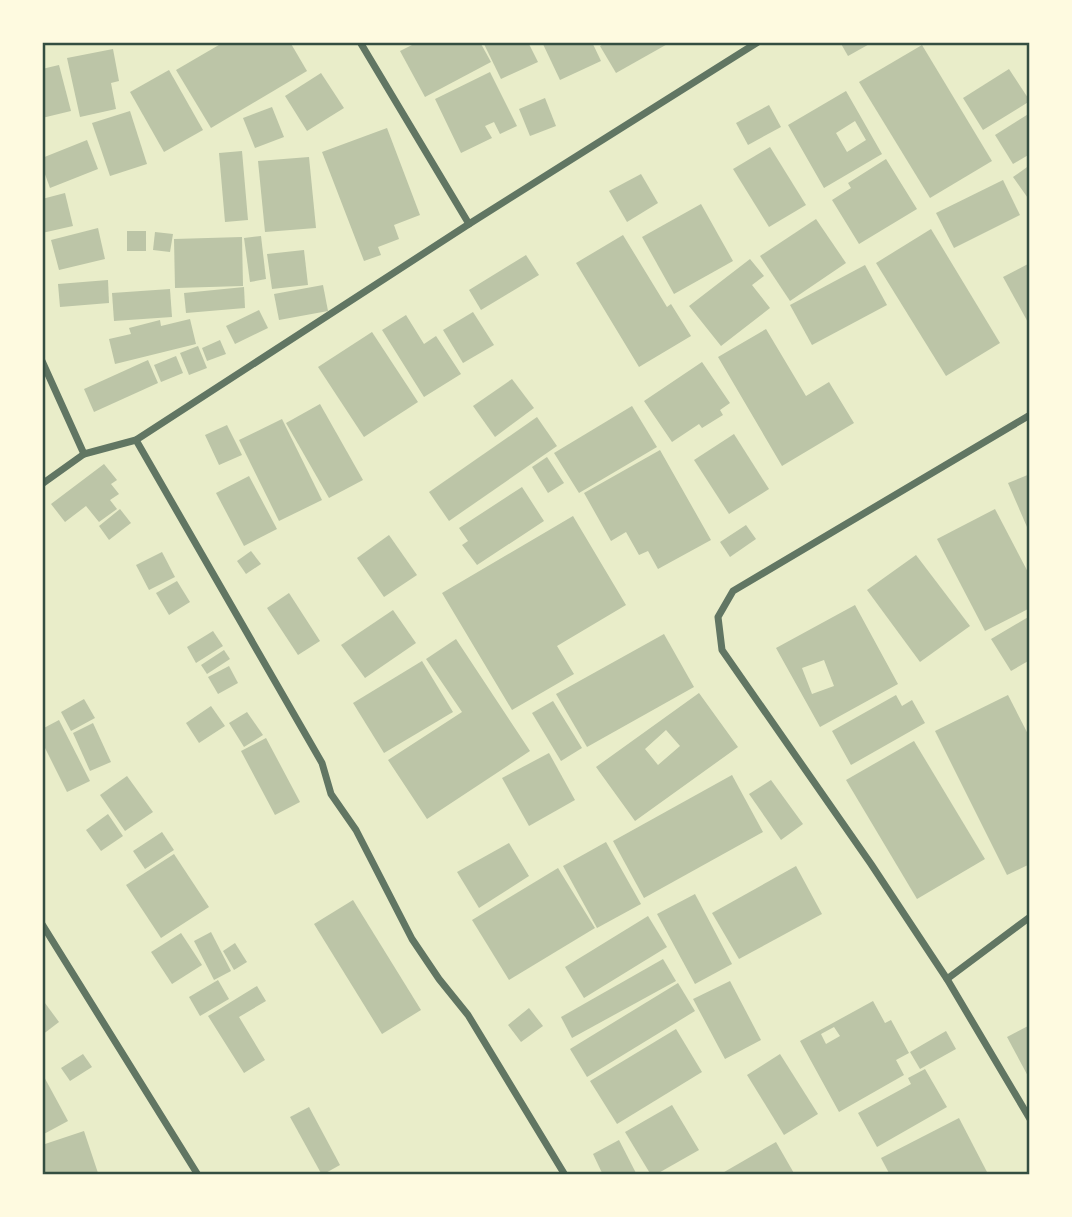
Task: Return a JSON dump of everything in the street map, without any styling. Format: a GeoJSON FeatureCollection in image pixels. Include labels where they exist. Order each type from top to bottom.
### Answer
{"type":"FeatureCollection","features":[{"type":"Feature","properties":{"kind":"street"},"geometry":{"type":"LineString","coordinates":[[360,42],[469,224]]}},
{"type":"Feature","properties":{"kind":"street"},"geometry":{"type":"LineString","coordinates":[[42,484],[84,454],[136,440],[469,224],[758,42]]}},
{"type":"Feature","properties":{"kind":"street"},"geometry":{"type":"LineString","coordinates":[[42,361],[84,454]]}},
{"type":"Feature","properties":{"kind":"street"},"geometry":{"type":"LineString","coordinates":[[1030,415],[733,591],[718,617],[722,650],[871,864],[947,979],[1030,1119]]}},
{"type":"Feature","properties":{"kind":"street"},"geometry":{"type":"LineString","coordinates":[[136,440],[322,763],[331,794],[356,830],[412,939],[468,1016],[564,1175]]}},
{"type":"Feature","properties":{"kind":"street"},"geometry":{"type":"LineString","coordinates":[[947,979],[1030,917]]}},
{"type":"Feature","properties":{"kind":"street"},"geometry":{"type":"LineString","coordinates":[[42,924],[198,1175]]}},
{"type":"Feature","properties":{"kind":"building"},"geometry":{"type":"Polygon","coordinates":[[[224,42],[290,42],[307,71],[211,128],[176,70],[224,42]]]}},
{"type":"Feature","properties":{"kind":"building"},"geometry":{"type":"Polygon","coordinates":[[[418,42],[480,42],[491,62],[425,97],[400,51],[418,42]]]}},
{"type":"Feature","properties":{"kind":"building"},"geometry":{"type":"Polygon","coordinates":[[[483,42],[528,42],[538,62],[501,79],[483,42]]]}},
{"type":"Feature","properties":{"kind":"building"},"geometry":{"type":"Polygon","coordinates":[[[542,42],[592,42],[601,61],[560,80],[542,42]]]}},
{"type":"Feature","properties":{"kind":"building"},"geometry":{"type":"Polygon","coordinates":[[[607,42],[671,42],[616,73],[600,46],[607,42]]]}},
{"type":"Feature","properties":{"kind":"building"},"geometry":{"type":"Polygon","coordinates":[[[840,42],[873,42],[848,56],[840,42]]]}},
{"type":"Feature","properties":{"kind":"building"},"geometry":{"type":"Polygon","coordinates":[[[922,45],[992,161],[930,198],[859,82],[922,45]]]}},
{"type":"Feature","properties":{"kind":"building"},"geometry":{"type":"Polygon","coordinates":[[[113,49],[119,81],[111,83],[116,109],[80,117],[67,58],[113,49]]]}},
{"type":"Feature","properties":{"kind":"building"},"geometry":{"type":"Polygon","coordinates":[[[59,65],[71,111],[42,118],[42,69],[59,65]]]}},
{"type":"Feature","properties":{"kind":"building"},"geometry":{"type":"Polygon","coordinates":[[[1009,69],[1030,101],[983,130],[963,98],[1009,69]]]}},
{"type":"Feature","properties":{"kind":"building"},"geometry":{"type":"Polygon","coordinates":[[[169,70],[203,130],[164,152],[130,92],[169,70]]]}},
{"type":"Feature","properties":{"kind":"building"},"geometry":{"type":"Polygon","coordinates":[[[490,72],[517,126],[500,134],[494,122],[485,126],[492,138],[461,153],[435,99],[490,72]]]}},
{"type":"Feature","properties":{"kind":"building"},"geometry":{"type":"Polygon","coordinates":[[[321,73],[344,108],[307,131],[285,96],[321,73]]]}},
{"type":"Feature","properties":{"kind":"building"},"geometry":{"type":"Polygon","coordinates":[[[846,91],[882,154],[824,188],[788,125],[846,91]],[[855,121],[836,133],[847,152],[866,140],[855,121]]]}},
{"type":"Feature","properties":{"kind":"building"},"geometry":{"type":"Polygon","coordinates":[[[545,98],[556,126],[530,136],[519,109],[545,98]]]}},
{"type":"Feature","properties":{"kind":"building"},"geometry":{"type":"Polygon","coordinates":[[[769,105],[781,127],[748,145],[736,123],[769,105]]]}},
{"type":"Feature","properties":{"kind":"building"},"geometry":{"type":"Polygon","coordinates":[[[272,107],[284,137],[255,148],[243,118],[272,107]]]}},
{"type":"Feature","properties":{"kind":"building"},"geometry":{"type":"Polygon","coordinates":[[[130,111],[147,164],[110,176],[92,123],[130,111]]]}},
{"type":"Feature","properties":{"kind":"building"},"geometry":{"type":"Polygon","coordinates":[[[1030,113],[1030,154],[1013,164],[995,135],[1030,113]]]}},
{"type":"Feature","properties":{"kind":"building"},"geometry":{"type":"Polygon","coordinates":[[[387,128],[420,215],[394,225],[399,239],[378,247],[381,255],[364,261],[322,152],[387,128]]]}},
{"type":"Feature","properties":{"kind":"building"},"geometry":{"type":"Polygon","coordinates":[[[87,140],[98,169],[50,188],[42,158],[87,140]]]}},
{"type":"Feature","properties":{"kind":"building"},"geometry":{"type":"Polygon","coordinates":[[[770,147],[806,205],[769,227],[733,169],[770,147]]]}},
{"type":"Feature","properties":{"kind":"building"},"geometry":{"type":"Polygon","coordinates":[[[242,151],[248,220],[225,222],[219,153],[242,151]]]}},
{"type":"Feature","properties":{"kind":"building"},"geometry":{"type":"Polygon","coordinates":[[[309,157],[316,228],[265,232],[258,161],[309,157]]]}},
{"type":"Feature","properties":{"kind":"building"},"geometry":{"type":"Polygon","coordinates":[[[886,159],[917,209],[859,244],[832,200],[851,188],[848,183],[886,159]]]}},
{"type":"Feature","properties":{"kind":"building"},"geometry":{"type":"Polygon","coordinates":[[[1030,165],[1030,201],[1013,177],[1030,165]]]}},
{"type":"Feature","properties":{"kind":"building"},"geometry":{"type":"Polygon","coordinates":[[[641,174],[658,203],[627,222],[609,191],[641,174]]]}},
{"type":"Feature","properties":{"kind":"building"},"geometry":{"type":"Polygon","coordinates":[[[1003,180],[1020,215],[954,248],[936,213],[1003,180]]]}},
{"type":"Feature","properties":{"kind":"building"},"geometry":{"type":"Polygon","coordinates":[[[65,193],[73,226],[42,233],[42,199],[65,193]]]}},
{"type":"Feature","properties":{"kind":"building"},"geometry":{"type":"Polygon","coordinates":[[[701,204],[733,261],[674,294],[642,237],[701,204]]]}},
{"type":"Feature","properties":{"kind":"building"},"geometry":{"type":"Polygon","coordinates":[[[816,219],[846,263],[790,301],[760,256],[816,219]]]}},
{"type":"Feature","properties":{"kind":"building"},"geometry":{"type":"Polygon","coordinates":[[[98,228],[105,259],[59,270],[51,240],[98,228]]]}},
{"type":"Feature","properties":{"kind":"building"},"geometry":{"type":"Polygon","coordinates":[[[931,229],[1000,343],[946,376],[876,263],[931,229]]]}},
{"type":"Feature","properties":{"kind":"building"},"geometry":{"type":"Polygon","coordinates":[[[127,231],[146,231],[146,251],[127,251],[127,231]]]}},
{"type":"Feature","properties":{"kind":"building"},"geometry":{"type":"Polygon","coordinates":[[[155,232],[173,234],[170,252],[153,250],[155,232]]]}},
{"type":"Feature","properties":{"kind":"building"},"geometry":{"type":"Polygon","coordinates":[[[623,235],[667,307],[671,304],[691,336],[639,367],[576,263],[623,235]]]}},
{"type":"Feature","properties":{"kind":"building"},"geometry":{"type":"Polygon","coordinates":[[[261,236],[266,279],[250,282],[244,238],[261,236]]]}},
{"type":"Feature","properties":{"kind":"building"},"geometry":{"type":"Polygon","coordinates":[[[242,237],[243,286],[175,288],[174,239],[242,237]]]}},
{"type":"Feature","properties":{"kind":"building"},"geometry":{"type":"Polygon","coordinates":[[[304,250],[308,285],[272,289],[267,254],[304,250]]]}},
{"type":"Feature","properties":{"kind":"building"},"geometry":{"type":"Polygon","coordinates":[[[526,255],[539,275],[481,310],[469,290],[526,255]]]}},
{"type":"Feature","properties":{"kind":"building"},"geometry":{"type":"Polygon","coordinates":[[[750,259],[764,276],[752,285],[770,308],[721,346],[689,306],[750,259]]]}},
{"type":"Feature","properties":{"kind":"building"},"geometry":{"type":"Polygon","coordinates":[[[1030,263],[1030,326],[1003,277],[1030,263]]]}},
{"type":"Feature","properties":{"kind":"building"},"geometry":{"type":"Polygon","coordinates":[[[865,265],[887,305],[812,345],[790,305],[865,265]]]}},
{"type":"Feature","properties":{"kind":"building"},"geometry":{"type":"Polygon","coordinates":[[[108,280],[109,303],[60,307],[58,284],[108,280]]]}},
{"type":"Feature","properties":{"kind":"building"},"geometry":{"type":"Polygon","coordinates":[[[323,285],[328,311],[279,320],[274,294],[323,285]]]}},
{"type":"Feature","properties":{"kind":"building"},"geometry":{"type":"Polygon","coordinates":[[[244,287],[245,308],[186,313],[184,293],[244,287]]]}},
{"type":"Feature","properties":{"kind":"building"},"geometry":{"type":"Polygon","coordinates":[[[170,289],[172,317],[114,321],[112,293],[170,289]]]}},
{"type":"Feature","properties":{"kind":"building"},"geometry":{"type":"Polygon","coordinates":[[[259,310],[268,328],[235,344],[226,326],[259,310]]]}},
{"type":"Feature","properties":{"kind":"building"},"geometry":{"type":"Polygon","coordinates":[[[473,312],[494,345],[463,363],[443,330],[473,312]]]}},
{"type":"Feature","properties":{"kind":"building"},"geometry":{"type":"Polygon","coordinates":[[[406,315],[424,344],[436,336],[461,374],[424,397],[382,330],[406,315]]]}},
{"type":"Feature","properties":{"kind":"building"},"geometry":{"type":"Polygon","coordinates":[[[190,319],[196,344],[115,364],[109,339],[131,334],[129,328],[160,320],[161,326],[190,319]]]}},
{"type":"Feature","properties":{"kind":"building"},"geometry":{"type":"Polygon","coordinates":[[[766,329],[806,396],[829,382],[854,423],[782,466],[718,357],[766,329]]]}},
{"type":"Feature","properties":{"kind":"building"},"geometry":{"type":"Polygon","coordinates":[[[372,332],[418,402],[364,437],[318,367],[372,332]]]}},
{"type":"Feature","properties":{"kind":"building"},"geometry":{"type":"Polygon","coordinates":[[[220,340],[226,354],[207,361],[202,348],[220,340]]]}},
{"type":"Feature","properties":{"kind":"building"},"geometry":{"type":"Polygon","coordinates":[[[198,346],[207,368],[189,375],[180,353],[198,346]]]}},
{"type":"Feature","properties":{"kind":"building"},"geometry":{"type":"Polygon","coordinates":[[[176,356],[183,373],[161,382],[154,365],[176,356]]]}},
{"type":"Feature","properties":{"kind":"building"},"geometry":{"type":"Polygon","coordinates":[[[148,360],[158,383],[94,412],[84,389],[148,360]]]}},
{"type":"Feature","properties":{"kind":"building"},"geometry":{"type":"Polygon","coordinates":[[[702,362],[730,403],[720,410],[723,415],[702,428],[699,424],[672,442],[644,401],[702,362]]]}},
{"type":"Feature","properties":{"kind":"building"},"geometry":{"type":"Polygon","coordinates":[[[512,379],[534,408],[495,437],[473,406],[512,379]]]}},
{"type":"Feature","properties":{"kind":"building"},"geometry":{"type":"Polygon","coordinates":[[[320,404],[363,480],[329,498],[286,423],[320,404]]]}},
{"type":"Feature","properties":{"kind":"building"},"geometry":{"type":"Polygon","coordinates":[[[632,406],[657,447],[579,493],[554,453],[632,406]]]}},
{"type":"Feature","properties":{"kind":"building"},"geometry":{"type":"Polygon","coordinates":[[[537,417],[557,446],[449,521],[429,492],[537,417]]]}},
{"type":"Feature","properties":{"kind":"building"},"geometry":{"type":"Polygon","coordinates":[[[282,419],[322,500],[279,521],[239,440],[282,419]]]}},
{"type":"Feature","properties":{"kind":"building"},"geometry":{"type":"Polygon","coordinates":[[[227,425],[242,455],[219,465],[205,435],[227,425]]]}},
{"type":"Feature","properties":{"kind":"building"},"geometry":{"type":"Polygon","coordinates":[[[734,434],[769,489],[729,514],[694,460],[734,434]]]}},
{"type":"Feature","properties":{"kind":"building"},"geometry":{"type":"Polygon","coordinates":[[[660,450],[711,540],[658,569],[648,551],[639,555],[626,532],[611,541],[584,493],[660,450]]]}},
{"type":"Feature","properties":{"kind":"building"},"geometry":{"type":"Polygon","coordinates":[[[547,457],[564,483],[548,493],[532,467],[547,457]]]}},
{"type":"Feature","properties":{"kind":"building"},"geometry":{"type":"Polygon","coordinates":[[[104,464],[117,480],[111,484],[119,494],[110,500],[117,509],[99,522],[86,506],[65,522],[51,504],[104,464]]]}},
{"type":"Feature","properties":{"kind":"building"},"geometry":{"type":"Polygon","coordinates":[[[1030,474],[1030,534],[1008,483],[1030,474]]]}},
{"type":"Feature","properties":{"kind":"building"},"geometry":{"type":"Polygon","coordinates":[[[249,476],[277,529],[244,546],[216,493],[249,476]]]}},
{"type":"Feature","properties":{"kind":"building"},"geometry":{"type":"Polygon","coordinates":[[[522,487],[544,521],[477,565],[462,545],[468,541],[459,528],[522,487]]]}},
{"type":"Feature","properties":{"kind":"building"},"geometry":{"type":"Polygon","coordinates":[[[120,509],[131,523],[109,540],[99,526],[120,509]]]}},
{"type":"Feature","properties":{"kind":"building"},"geometry":{"type":"Polygon","coordinates":[[[995,509],[1030,576],[1030,608],[985,631],[937,539],[995,509]]]}},
{"type":"Feature","properties":{"kind":"building"},"geometry":{"type":"Polygon","coordinates":[[[573,516],[626,605],[557,646],[574,674],[512,710],[442,593],[573,516]]]}},
{"type":"Feature","properties":{"kind":"building"},"geometry":{"type":"Polygon","coordinates":[[[746,525],[756,539],[730,557],[720,542],[746,525]]]}},
{"type":"Feature","properties":{"kind":"building"},"geometry":{"type":"Polygon","coordinates":[[[389,535],[417,575],[384,597],[357,558],[389,535]]]}},
{"type":"Feature","properties":{"kind":"building"},"geometry":{"type":"Polygon","coordinates":[[[251,551],[261,564],[246,574],[237,561],[251,551]]]}},
{"type":"Feature","properties":{"kind":"building"},"geometry":{"type":"Polygon","coordinates":[[[162,552],[175,577],[149,590],[136,565],[162,552]]]}},
{"type":"Feature","properties":{"kind":"building"},"geometry":{"type":"Polygon","coordinates":[[[916,555],[970,626],[920,662],[867,590],[916,555]]]}},
{"type":"Feature","properties":{"kind":"building"},"geometry":{"type":"Polygon","coordinates":[[[177,581],[190,602],[169,615],[156,593],[177,581]]]}},
{"type":"Feature","properties":{"kind":"building"},"geometry":{"type":"Polygon","coordinates":[[[289,593],[320,641],[298,655],[267,608],[289,593]]]}},
{"type":"Feature","properties":{"kind":"building"},"geometry":{"type":"Polygon","coordinates":[[[855,605],[898,684],[820,727],[776,648],[855,605]],[[824,660],[802,668],[812,694],[834,686],[824,660]]]}},
{"type":"Feature","properties":{"kind":"building"},"geometry":{"type":"Polygon","coordinates":[[[393,610],[416,643],[365,678],[341,645],[393,610]]]}},
{"type":"Feature","properties":{"kind":"building"},"geometry":{"type":"Polygon","coordinates":[[[1030,616],[1030,660],[1011,671],[991,639],[1030,616]]]}},
{"type":"Feature","properties":{"kind":"building"},"geometry":{"type":"Polygon","coordinates":[[[213,631],[223,646],[196,663],[187,647],[213,631]]]}},
{"type":"Feature","properties":{"kind":"building"},"geometry":{"type":"Polygon","coordinates":[[[664,634],[694,687],[587,747],[556,694],[664,634]]]}},
{"type":"Feature","properties":{"kind":"building"},"geometry":{"type":"Polygon","coordinates":[[[456,639],[530,751],[427,819],[388,760],[462,712],[426,659],[456,639]]]}},
{"type":"Feature","properties":{"kind":"building"},"geometry":{"type":"Polygon","coordinates":[[[224,650],[230,659],[207,674],[201,665],[224,650]]]}},
{"type":"Feature","properties":{"kind":"building"},"geometry":{"type":"Polygon","coordinates":[[[422,661],[453,712],[384,753],[353,703],[422,661]]]}},
{"type":"Feature","properties":{"kind":"building"},"geometry":{"type":"Polygon","coordinates":[[[229,666],[238,683],[218,694],[208,677],[229,666]]]}},
{"type":"Feature","properties":{"kind":"building"},"geometry":{"type":"Polygon","coordinates":[[[699,693],[738,747],[635,821],[596,767],[699,693]],[[666,730],[645,749],[658,765],[680,746],[666,730]]]}},
{"type":"Feature","properties":{"kind":"building"},"geometry":{"type":"Polygon","coordinates":[[[896,695],[902,706],[912,700],[925,723],[851,765],[832,731],[896,695]]]}},
{"type":"Feature","properties":{"kind":"building"},"geometry":{"type":"Polygon","coordinates":[[[1008,695],[1030,738],[1030,864],[1007,875],[935,731],[1008,695]]]}},
{"type":"Feature","properties":{"kind":"building"},"geometry":{"type":"Polygon","coordinates":[[[84,699],[95,718],[71,731],[61,712],[84,699]]]}},
{"type":"Feature","properties":{"kind":"building"},"geometry":{"type":"Polygon","coordinates":[[[553,701],[582,748],[561,761],[532,713],[553,701]]]}},
{"type":"Feature","properties":{"kind":"building"},"geometry":{"type":"Polygon","coordinates":[[[211,706],[225,726],[199,743],[186,723],[211,706]]]}},
{"type":"Feature","properties":{"kind":"building"},"geometry":{"type":"Polygon","coordinates":[[[247,712],[263,735],[244,747],[229,723],[247,712]]]}},
{"type":"Feature","properties":{"kind":"building"},"geometry":{"type":"Polygon","coordinates":[[[59,720],[90,781],[67,792],[42,742],[42,729],[59,720]]]}},
{"type":"Feature","properties":{"kind":"building"},"geometry":{"type":"Polygon","coordinates":[[[93,723],[111,762],[90,771],[73,733],[93,723]]]}},
{"type":"Feature","properties":{"kind":"building"},"geometry":{"type":"Polygon","coordinates":[[[266,738],[300,802],[275,815],[241,751],[266,738]]]}},
{"type":"Feature","properties":{"kind":"building"},"geometry":{"type":"Polygon","coordinates":[[[914,741],[985,859],[917,899],[846,780],[914,741]]]}},
{"type":"Feature","properties":{"kind":"building"},"geometry":{"type":"Polygon","coordinates":[[[549,753],[575,800],[529,826],[502,778],[549,753]]]}},
{"type":"Feature","properties":{"kind":"building"},"geometry":{"type":"Polygon","coordinates":[[[732,775],[763,832],[644,898],[613,841],[732,775]]]}},
{"type":"Feature","properties":{"kind":"building"},"geometry":{"type":"Polygon","coordinates":[[[127,776],[153,812],[125,831],[100,795],[127,776]]]}},
{"type":"Feature","properties":{"kind":"building"},"geometry":{"type":"Polygon","coordinates":[[[771,780],[803,824],[781,840],[749,794],[771,780]]]}},
{"type":"Feature","properties":{"kind":"building"},"geometry":{"type":"Polygon","coordinates":[[[108,814],[123,836],[101,851],[86,830],[108,814]]]}},
{"type":"Feature","properties":{"kind":"building"},"geometry":{"type":"Polygon","coordinates":[[[162,832],[174,850],[145,869],[133,851],[162,832]]]}},
{"type":"Feature","properties":{"kind":"building"},"geometry":{"type":"Polygon","coordinates":[[[606,842],[641,904],[597,928],[563,866],[606,842]]]}},
{"type":"Feature","properties":{"kind":"building"},"geometry":{"type":"Polygon","coordinates":[[[509,843],[529,876],[479,908],[457,872],[509,843]]]}},
{"type":"Feature","properties":{"kind":"building"},"geometry":{"type":"Polygon","coordinates":[[[174,854],[209,907],[161,938],[126,885],[174,854]]]}},
{"type":"Feature","properties":{"kind":"building"},"geometry":{"type":"Polygon","coordinates":[[[796,866],[822,914],[739,959],[712,913],[796,866]]]}},
{"type":"Feature","properties":{"kind":"building"},"geometry":{"type":"Polygon","coordinates":[[[558,868],[595,928],[509,980],[472,920],[558,868]]]}},
{"type":"Feature","properties":{"kind":"building"},"geometry":{"type":"Polygon","coordinates":[[[695,894],[732,964],[695,984],[657,914],[695,894]]]}},
{"type":"Feature","properties":{"kind":"building"},"geometry":{"type":"Polygon","coordinates":[[[353,900],[421,1010],[382,1034],[314,924],[353,900]]]}},
{"type":"Feature","properties":{"kind":"building"},"geometry":{"type":"Polygon","coordinates":[[[648,916],[667,947],[584,998],[565,967],[648,916]]]}},
{"type":"Feature","properties":{"kind":"building"},"geometry":{"type":"Polygon","coordinates":[[[211,932],[231,971],[214,980],[194,941],[211,932]]]}},
{"type":"Feature","properties":{"kind":"building"},"geometry":{"type":"Polygon","coordinates":[[[181,933],[202,965],[172,984],[151,952],[181,933]]]}},
{"type":"Feature","properties":{"kind":"building"},"geometry":{"type":"Polygon","coordinates":[[[235,943],[247,962],[234,970],[223,951],[235,943]]]}},
{"type":"Feature","properties":{"kind":"building"},"geometry":{"type":"Polygon","coordinates":[[[663,959],[676,981],[572,1038],[561,1017],[663,959]]]}},
{"type":"Feature","properties":{"kind":"building"},"geometry":{"type":"Polygon","coordinates":[[[218,980],[229,999],[200,1016],[189,997],[218,980]]]}},
{"type":"Feature","properties":{"kind":"building"},"geometry":{"type":"Polygon","coordinates":[[[730,981],[761,1040],[725,1059],[693,999],[730,981]]]}},
{"type":"Feature","properties":{"kind":"building"},"geometry":{"type":"Polygon","coordinates":[[[678,983],[695,1011],[587,1077],[570,1049],[678,983]]]}},
{"type":"Feature","properties":{"kind":"building"},"geometry":{"type":"Polygon","coordinates":[[[257,986],[266,1001],[239,1017],[265,1060],[244,1073],[208,1016],[257,986]]]}},
{"type":"Feature","properties":{"kind":"building"},"geometry":{"type":"Polygon","coordinates":[[[42,999],[59,1022],[42,1035],[42,999]]]}},
{"type":"Feature","properties":{"kind":"building"},"geometry":{"type":"Polygon","coordinates":[[[873,1001],[885,1023],[891,1020],[909,1053],[896,1060],[904,1075],[839,1112],[800,1041],[873,1001]],[[834,1027],[821,1034],[826,1044],[840,1036],[834,1027]]]}},
{"type":"Feature","properties":{"kind":"building"},"geometry":{"type":"Polygon","coordinates":[[[529,1008],[543,1026],[521,1042],[508,1025],[529,1008]]]}},
{"type":"Feature","properties":{"kind":"building"},"geometry":{"type":"Polygon","coordinates":[[[1030,1025],[1030,1080],[1007,1037],[1030,1025]]]}},
{"type":"Feature","properties":{"kind":"building"},"geometry":{"type":"Polygon","coordinates":[[[676,1029],[702,1072],[617,1124],[590,1081],[676,1029]]]}},
{"type":"Feature","properties":{"kind":"building"},"geometry":{"type":"Polygon","coordinates":[[[946,1031],[956,1049],[920,1069],[910,1052],[946,1031]]]}},
{"type":"Feature","properties":{"kind":"building"},"geometry":{"type":"Polygon","coordinates":[[[83,1054],[92,1067],[70,1081],[61,1068],[83,1054]]]}},
{"type":"Feature","properties":{"kind":"building"},"geometry":{"type":"Polygon","coordinates":[[[780,1054],[818,1114],[784,1135],[747,1075],[780,1054]]]}},
{"type":"Feature","properties":{"kind":"building"},"geometry":{"type":"Polygon","coordinates":[[[925,1069],[947,1107],[877,1147],[858,1113],[911,1084],[908,1078],[925,1069]]]}},
{"type":"Feature","properties":{"kind":"building"},"geometry":{"type":"Polygon","coordinates":[[[42,1073],[68,1121],[42,1135],[42,1073]]]}},
{"type":"Feature","properties":{"kind":"building"},"geometry":{"type":"Polygon","coordinates":[[[672,1105],[699,1150],[651,1175],[625,1132],[672,1105]]]}},
{"type":"Feature","properties":{"kind":"building"},"geometry":{"type":"Polygon","coordinates":[[[309,1107],[340,1165],[322,1175],[290,1117],[309,1107]]]}},
{"type":"Feature","properties":{"kind":"building"},"geometry":{"type":"Polygon","coordinates":[[[959,1118],[987,1172],[980,1175],[890,1175],[881,1158],[959,1118]]]}},
{"type":"Feature","properties":{"kind":"building"},"geometry":{"type":"Polygon","coordinates":[[[84,1131],[98,1173],[42,1175],[42,1145],[84,1131]]]}},
{"type":"Feature","properties":{"kind":"building"},"geometry":{"type":"Polygon","coordinates":[[[619,1140],[637,1175],[603,1175],[593,1154],[619,1140]]]}},
{"type":"Feature","properties":{"kind":"building"},"geometry":{"type":"Polygon","coordinates":[[[776,1142],[795,1175],[719,1175],[776,1142]]]}}]}
